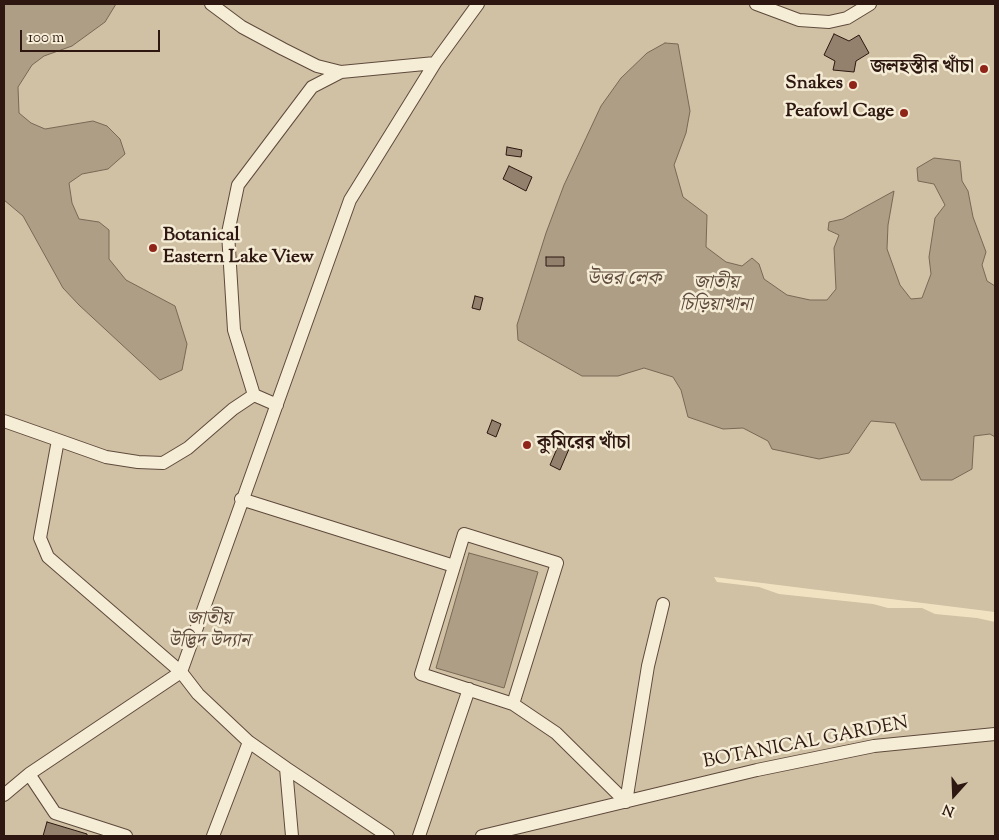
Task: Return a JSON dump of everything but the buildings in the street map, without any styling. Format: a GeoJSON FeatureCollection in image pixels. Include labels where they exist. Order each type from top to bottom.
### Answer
{"type":"FeatureCollection","features":[{"type":"Feature","properties":{"kind":"street"},"geometry":{"type":"LineString","coordinates":[[211,4],[242,27],[317,66],[341,72],[435,63]]}},
{"type":"Feature","properties":{"kind":"street"},"geometry":{"type":"LineString","coordinates":[[4,795],[29,774],[181,672],[241,499],[277,405],[350,200],[435,63],[478,4]]}},
{"type":"Feature","properties":{"kind":"street"},"geometry":{"type":"LineString","coordinates":[[756,4],[799,20],[828,22],[847,18],[870,4]]}},
{"type":"Feature","properties":{"kind":"street"},"geometry":{"type":"LineString","coordinates":[[277,405],[254,395],[234,330],[228,233],[238,185],[312,87],[341,72]]}},
{"type":"Feature","properties":{"kind":"street"},"geometry":{"type":"LineString","coordinates":[[4,421],[106,457],[138,462],[163,463],[188,448],[233,409],[254,395]]}},
{"type":"Feature","properties":{"kind":"street"},"geometry":{"type":"LineString","coordinates":[[58,440],[40,538],[48,557],[181,672],[198,694],[249,742],[388,836]]}},
{"type":"Feature","properties":{"kind":"street"},"geometry":{"type":"LineString","coordinates":[[241,499],[454,566]]}},
{"type":"Feature","properties":{"kind":"street"},"geometry":{"type":"LineString","coordinates":[[513,704],[557,563],[464,534],[421,674],[513,704],[556,733],[626,802]]}},
{"type":"Feature","properties":{"kind":"street"},"geometry":{"type":"LineString","coordinates":[[626,802],[648,666],[663,604]]}},
{"type":"Feature","properties":{"kind":"street"},"geometry":{"type":"LineString","coordinates":[[418,836],[469,689]]}},
{"type":"Feature","properties":{"kind":"street","name":"BOTANICAL GARDEN"},"geometry":{"type":"LineString","coordinates":[[482,836],[757,770],[874,746],[995,734]]}},
{"type":"Feature","properties":{"kind":"street"},"geometry":{"type":"LineString","coordinates":[[213,836],[249,742]]}},
{"type":"Feature","properties":{"kind":"street"},"geometry":{"type":"LineString","coordinates":[[286,768],[292,836]]}},
{"type":"Feature","properties":{"kind":"street"},"geometry":{"type":"LineString","coordinates":[[29,774],[55,813],[109,833],[126,836]]}},
{"type":"Feature","properties":{"kind":"green space","name":"জাতীয় উদ্ভিদ উদ্যান"},"geometry":{"type":"Polygon","coordinates":[[[4,4],[995,4],[995,612],[714,577],[717,582],[759,587],[779,594],[873,604],[888,608],[922,608],[935,614],[977,618],[995,622],[995,836],[4,836],[4,4]]]}},
{"type":"Feature","properties":{"kind":"water"},"geometry":{"type":"Polygon","coordinates":[[[4,4],[116,4],[105,22],[72,46],[44,56],[32,65],[18,87],[19,113],[31,123],[45,129],[93,121],[107,126],[120,139],[125,154],[108,169],[82,174],[69,183],[72,203],[79,219],[99,222],[109,230],[109,259],[126,280],[175,306],[187,344],[182,370],[160,380],[63,288],[23,216],[4,200],[4,4]]]}},
{"type":"Feature","properties":{"kind":"water","name":"উত্তর লেক"},"geometry":{"type":"Polygon","coordinates":[[[665,43],[678,44],[690,111],[686,133],[674,165],[683,197],[707,215],[706,247],[726,262],[742,266],[752,258],[759,264],[764,279],[787,295],[810,300],[827,300],[836,289],[834,248],[839,235],[828,230],[829,222],[843,219],[894,191],[888,225],[887,249],[900,285],[911,299],[922,298],[931,274],[929,257],[935,218],[945,205],[934,184],[918,181],[917,168],[934,158],[960,161],[962,181],[968,191],[973,217],[986,252],[982,265],[987,281],[995,286],[995,437],[990,434],[974,436],[972,469],[952,480],[921,480],[895,423],[871,421],[849,453],[819,459],[772,449],[768,441],[743,428],[723,429],[688,417],[681,390],[673,377],[644,368],[618,376],[582,376],[518,340],[517,325],[546,233],[564,185],[601,106],[621,78],[647,53],[665,43]]]}},
{"type":"Feature","properties":{"kind":"water"},"geometry":{"type":"Polygon","coordinates":[[[469,553],[538,572],[504,688],[436,668],[469,553]]]}},
{"type":"Feature","properties":{"kind":"place","name":"জলহস্তীর খাঁচা"},"geometry":{"type":"Point","coordinates":[984,69]}},
{"type":"Feature","properties":{"kind":"place","name":"Snakes"},"geometry":{"type":"Point","coordinates":[853,85]}},
{"type":"Feature","properties":{"kind":"place","name":"Peafowl Cage"},"geometry":{"type":"Point","coordinates":[904,113]}},
{"type":"Feature","properties":{"kind":"place","name":"Botanical Eastern Lake View"},"geometry":{"type":"Point","coordinates":[153,248]}},
{"type":"Feature","properties":{"kind":"place","name":"কুমিরের খাঁচা"},"geometry":{"type":"Point","coordinates":[527,445]}},
{"type":"Feature","properties":{"kind":"park label","name":"জাতীয় চিড়িয়াখানা"},"geometry":{"type":"Point","coordinates":[716,296]}}]}
